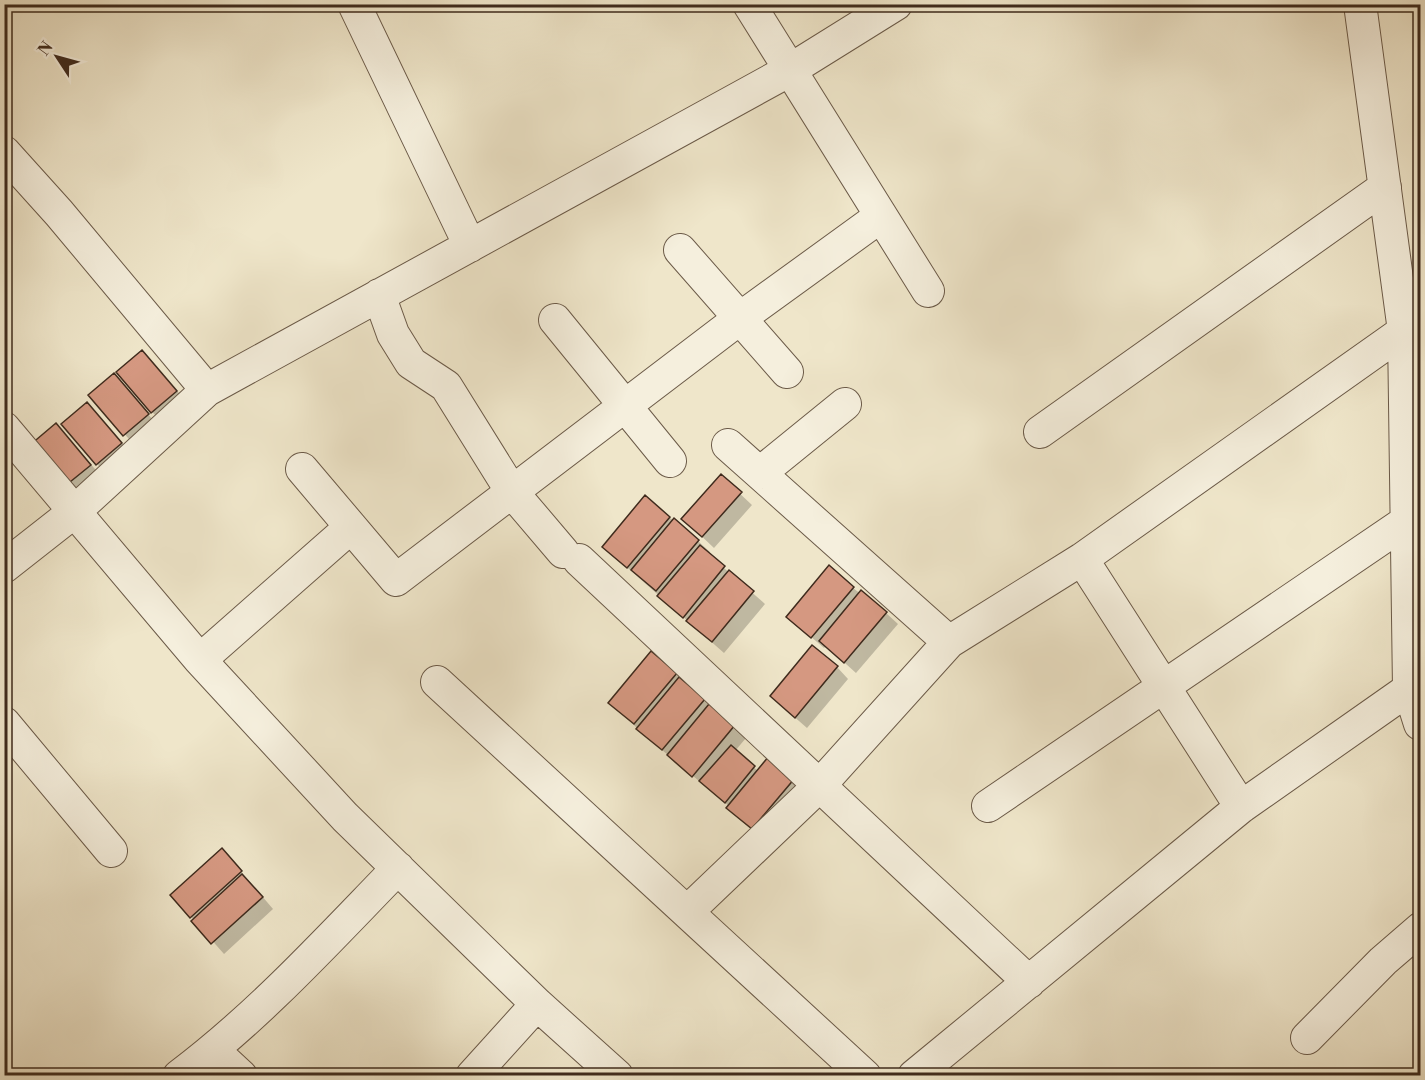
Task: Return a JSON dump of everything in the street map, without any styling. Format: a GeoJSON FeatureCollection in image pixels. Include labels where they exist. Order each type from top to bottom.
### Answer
{"type":"FeatureCollection","features":[{"type":"Feature","properties":{"kind":"street"},"geometry":{"type":"LineString","coordinates":[[354,4],[470,246]]}},
{"type":"Feature","properties":{"kind":"street"},"geometry":{"type":"LineString","coordinates":[[749,4],[928,291]]}},
{"type":"Feature","properties":{"kind":"street"},"geometry":{"type":"LineString","coordinates":[[4,567],[74,512],[207,390],[790,70],[896,4]]}},
{"type":"Feature","properties":{"kind":"street"},"geometry":{"type":"LineString","coordinates":[[1360,4],[1404,331],[1409,689],[1420,724]]}},
{"type":"Feature","properties":{"kind":"street"},"geometry":{"type":"LineString","coordinates":[[4,152],[59,213],[207,390]]}},
{"type":"Feature","properties":{"kind":"street"},"geometry":{"type":"LineString","coordinates":[[1040,432],[1385,187]]}},
{"type":"Feature","properties":{"kind":"street"},"geometry":{"type":"LineString","coordinates":[[302,469],[396,580],[739,319],[881,216]]}},
{"type":"Feature","properties":{"kind":"street"},"geometry":{"type":"LineString","coordinates":[[680,249],[787,372]]}},
{"type":"Feature","properties":{"kind":"street"},"geometry":{"type":"LineString","coordinates":[[379,295],[393,334],[411,363],[446,386],[512,492],[571,556],[820,785],[1029,982]]}},
{"type":"Feature","properties":{"kind":"street"},"geometry":{"type":"LineString","coordinates":[[555,320],[670,461]]}},
{"type":"Feature","properties":{"kind":"street"},"geometry":{"type":"LineString","coordinates":[[687,912],[820,785],[949,642],[1082,559],[1404,331]]}},
{"type":"Feature","properties":{"kind":"street"},"geometry":{"type":"LineString","coordinates":[[760,473],[845,404]]}},
{"type":"Feature","properties":{"kind":"street"},"geometry":{"type":"LineString","coordinates":[[4,428],[200,660],[345,817],[537,1004],[614,1074]]}},
{"type":"Feature","properties":{"kind":"street"},"geometry":{"type":"LineString","coordinates":[[728,445],[949,642]]}},
{"type":"Feature","properties":{"kind":"street"},"geometry":{"type":"LineString","coordinates":[[988,806],[1407,521]]}},
{"type":"Feature","properties":{"kind":"street"},"geometry":{"type":"LineString","coordinates":[[200,660],[351,527]]}},
{"type":"Feature","properties":{"kind":"street"},"geometry":{"type":"LineString","coordinates":[[1082,559],[1242,807]]}},
{"type":"Feature","properties":{"kind":"street"},"geometry":{"type":"LineString","coordinates":[[437,682],[865,1076]]}},
{"type":"Feature","properties":{"kind":"street"},"geometry":{"type":"LineString","coordinates":[[914,1076],[1242,807],[1409,689]]}},
{"type":"Feature","properties":{"kind":"street"},"geometry":{"type":"LineString","coordinates":[[4,723],[111,851]]}},
{"type":"Feature","properties":{"kind":"street"},"geometry":{"type":"LineString","coordinates":[[179,1076],[269,1001],[398,868]]}},
{"type":"Feature","properties":{"kind":"street"},"geometry":{"type":"LineString","coordinates":[[1307,1038],[1383,962],[1420,929]]}},
{"type":"Feature","properties":{"kind":"street"},"geometry":{"type":"LineString","coordinates":[[472,1076],[537,1004]]}},
{"type":"Feature","properties":{"kind":"street"},"geometry":{"type":"LineString","coordinates":[[213,1050],[241,1076]]}},
{"type":"Feature","properties":{"kind":"building"},"geometry":{"type":"Polygon","coordinates":[[[142,350],[177,391],[151,413],[116,372],[142,350]]]}},
{"type":"Feature","properties":{"kind":"building"},"geometry":{"type":"Polygon","coordinates":[[[114,373],[149,414],[123,436],[88,395],[114,373]]]}},
{"type":"Feature","properties":{"kind":"building"},"geometry":{"type":"Polygon","coordinates":[[[87,402],[122,443],[96,465],[61,424],[87,402]]]}},
{"type":"Feature","properties":{"kind":"building"},"geometry":{"type":"Polygon","coordinates":[[[56,423],[91,465],[65,486],[30,445],[56,423]]]}},
{"type":"Feature","properties":{"kind":"building"},"geometry":{"type":"Polygon","coordinates":[[[721,474],[742,492],[702,537],[681,519],[721,474]]]}},
{"type":"Feature","properties":{"kind":"building"},"geometry":{"type":"Polygon","coordinates":[[[645,495],[670,517],[627,568],[602,547],[645,495]]]}},
{"type":"Feature","properties":{"kind":"building"},"geometry":{"type":"Polygon","coordinates":[[[674,518],[699,540],[656,591],[631,570],[674,518]]]}},
{"type":"Feature","properties":{"kind":"building"},"geometry":{"type":"Polygon","coordinates":[[[700,545],[725,566],[683,618],[657,596],[700,545]]]}},
{"type":"Feature","properties":{"kind":"building"},"geometry":{"type":"Polygon","coordinates":[[[829,565],[854,587],[811,638],[786,617],[829,565]]]}},
{"type":"Feature","properties":{"kind":"building"},"geometry":{"type":"Polygon","coordinates":[[[729,570],[754,591],[712,642],[686,621],[729,570]]]}},
{"type":"Feature","properties":{"kind":"building"},"geometry":{"type":"Polygon","coordinates":[[[861,590],[887,612],[844,663],[819,641],[861,590]]]}},
{"type":"Feature","properties":{"kind":"building"},"geometry":{"type":"Polygon","coordinates":[[[812,645],[838,666],[795,718],[770,696],[812,645]]]}},
{"type":"Feature","properties":{"kind":"building"},"geometry":{"type":"Polygon","coordinates":[[[651,651],[677,673],[634,724],[608,703],[651,651]]]}},
{"type":"Feature","properties":{"kind":"building"},"geometry":{"type":"Polygon","coordinates":[[[679,677],[705,699],[662,750],[636,729],[679,677]]]}},
{"type":"Feature","properties":{"kind":"building"},"geometry":{"type":"Polygon","coordinates":[[[709,704],[735,725],[692,777],[667,755],[709,704]]]}},
{"type":"Feature","properties":{"kind":"building"},"geometry":{"type":"Polygon","coordinates":[[[731,745],[755,766],[725,803],[699,781],[731,745]]]}},
{"type":"Feature","properties":{"kind":"building"},"geometry":{"type":"Polygon","coordinates":[[[769,756],[795,778],[752,829],[726,808],[769,756]]]}},
{"type":"Feature","properties":{"kind":"building"},"geometry":{"type":"Polygon","coordinates":[[[222,848],[242,871],[190,918],[170,895],[222,848]]]}},
{"type":"Feature","properties":{"kind":"building"},"geometry":{"type":"Polygon","coordinates":[[[242,874],[263,897],[211,944],[191,921],[242,874]]]}}]}
